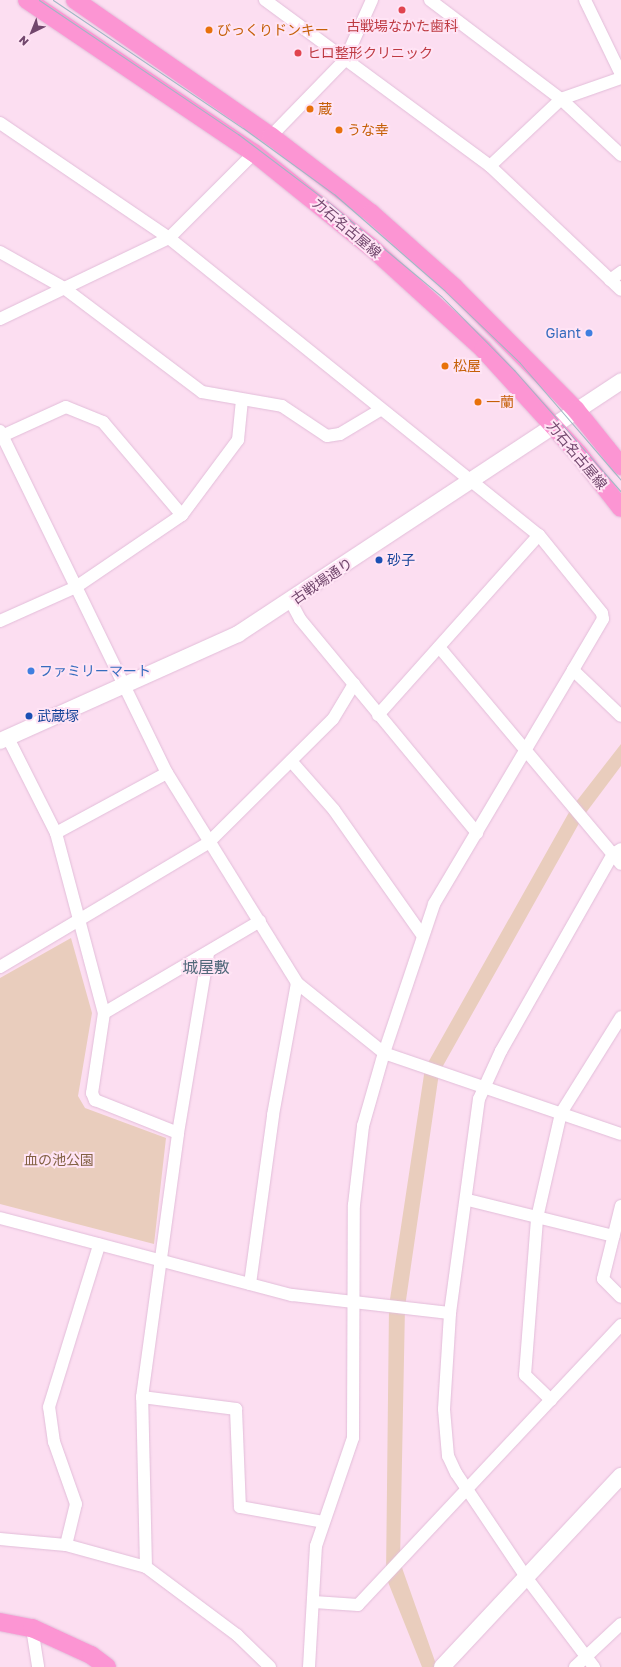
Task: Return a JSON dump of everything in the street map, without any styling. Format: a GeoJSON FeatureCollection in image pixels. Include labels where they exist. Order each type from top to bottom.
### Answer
{"type":"FeatureCollection","features":[{"type":"Feature","properties":{"kind":"main road","name":"力石名古屋線"},"geometry":{"type":"LineString","coordinates":[[27,0],[254,153],[440,307],[553,425],[621,508]]}},
{"type":"Feature","properties":{"kind":"main road","name":"力石名古屋線"},"geometry":{"type":"LineString","coordinates":[[75,0],[271,136],[371,213],[454,287],[576,410],[621,466]]}},
{"type":"Feature","properties":{"kind":"main road"},"geometry":{"type":"LineString","coordinates":[[0,1622],[32,1628],[91,1655],[107,1667]]}},
{"type":"Feature","properties":{"kind":"street"},"geometry":{"type":"LineString","coordinates":[[265,0],[490,166],[621,290]]}},
{"type":"Feature","properties":{"kind":"street"},"geometry":{"type":"LineString","coordinates":[[271,136],[345,60],[372,0]]}},
{"type":"Feature","properties":{"kind":"street"},"geometry":{"type":"LineString","coordinates":[[430,0],[561,99],[621,155]]}},
{"type":"Feature","properties":{"kind":"street"},"geometry":{"type":"LineString","coordinates":[[585,0],[621,74]]}},
{"type":"Feature","properties":{"kind":"street"},"geometry":{"type":"LineString","coordinates":[[490,166],[561,99],[621,78]]}},
{"type":"Feature","properties":{"kind":"street"},"geometry":{"type":"LineString","coordinates":[[0,123],[170,238],[455,470],[472,479],[491,499],[539,535],[602,613],[603,619],[434,904],[384,1053],[363,1126],[357,1174],[353,1438],[316,1546],[314,1602],[309,1667]]}},
{"type":"Feature","properties":{"kind":"street"},"geometry":{"type":"LineString","coordinates":[[0,319],[170,238],[254,153]]}},
{"type":"Feature","properties":{"kind":"street"},"geometry":{"type":"LineString","coordinates":[[0,252],[64,288],[194,388],[242,400],[282,406],[327,436],[335,437],[380,410]]}},
{"type":"Feature","properties":{"kind":"street"},"geometry":{"type":"LineString","coordinates":[[610,280],[621,272]]}},
{"type":"Feature","properties":{"kind":"street","name":"古戦場通り"},"geometry":{"type":"LineString","coordinates":[[4,740],[238,634],[291,602],[472,479],[621,381]]}},
{"type":"Feature","properties":{"kind":"street"},"geometry":{"type":"LineString","coordinates":[[0,621],[76,587],[182,515],[238,440],[242,400]]}},
{"type":"Feature","properties":{"kind":"street"},"geometry":{"type":"LineString","coordinates":[[182,515],[103,422],[66,407],[1,434],[126,686],[167,773],[208,843],[260,921],[297,983],[384,1053],[621,1134]]}},
{"type":"Feature","properties":{"kind":"street"},"geometry":{"type":"LineString","coordinates":[[378,715],[539,535]]}},
{"type":"Feature","properties":{"kind":"street"},"geometry":{"type":"LineString","coordinates":[[291,602],[300,619],[477,833]]}},
{"type":"Feature","properties":{"kind":"street"},"geometry":{"type":"LineString","coordinates":[[439,647],[525,751],[618,855],[484,1086],[479,1099],[468,1200],[450,1313],[445,1436],[448,1456],[468,1492],[526,1577],[594,1667]]}},
{"type":"Feature","properties":{"kind":"street"},"geometry":{"type":"LineString","coordinates":[[573,670],[621,716]]}},
{"type":"Feature","properties":{"kind":"street"},"geometry":{"type":"LineString","coordinates":[[0,967],[80,922],[208,843],[333,719],[354,684]]}},
{"type":"Feature","properties":{"kind":"street"},"geometry":{"type":"LineString","coordinates":[[4,740],[56,833],[104,1013],[92,1093],[95,1100],[178,1133]]}},
{"type":"Feature","properties":{"kind":"street"},"geometry":{"type":"LineString","coordinates":[[292,761],[334,810],[423,936]]}},
{"type":"Feature","properties":{"kind":"street"},"geometry":{"type":"LineString","coordinates":[[56,833],[167,773]]}},
{"type":"Feature","properties":{"kind":"street"},"geometry":{"type":"LineString","coordinates":[[104,1013],[260,921]]}},
{"type":"Feature","properties":{"kind":"street"},"geometry":{"type":"LineString","coordinates":[[146,1567],[142,1397],[178,1133],[208,953]]}},
{"type":"Feature","properties":{"kind":"street"},"geometry":{"type":"LineString","coordinates":[[250,1284],[273,1115],[297,983]]}},
{"type":"Feature","properties":{"kind":"street"},"geometry":{"type":"LineString","coordinates":[[551,1400],[525,1375],[537,1218],[561,1113],[621,1017]]}},
{"type":"Feature","properties":{"kind":"street"},"geometry":{"type":"LineString","coordinates":[[468,1200],[614,1236]]}},
{"type":"Feature","properties":{"kind":"street"},"geometry":{"type":"LineString","coordinates":[[621,1206],[603,1279],[621,1297]]}},
{"type":"Feature","properties":{"kind":"street"},"geometry":{"type":"LineString","coordinates":[[0,1218],[250,1284],[354,1303],[450,1313]]}},
{"type":"Feature","properties":{"kind":"street"},"geometry":{"type":"LineString","coordinates":[[66,1545],[76,1504],[54,1442],[50,1407],[99,1245]]}},
{"type":"Feature","properties":{"kind":"street"},"geometry":{"type":"LineString","coordinates":[[314,1602],[358,1605],[468,1492],[621,1325]]}},
{"type":"Feature","properties":{"kind":"street"},"geometry":{"type":"LineString","coordinates":[[142,1397],[236,1409],[240,1507],[323,1522]]}},
{"type":"Feature","properties":{"kind":"street"},"geometry":{"type":"LineString","coordinates":[[442,1667],[621,1476]]}},
{"type":"Feature","properties":{"kind":"street"},"geometry":{"type":"LineString","coordinates":[[0,1539],[66,1545],[146,1567],[237,1635],[270,1667]]}},
{"type":"Feature","properties":{"kind":"street"},"geometry":{"type":"LineString","coordinates":[[575,1667],[586,1655],[621,1624]]}},
{"type":"Feature","properties":{"kind":"street"},"geometry":{"type":"LineString","coordinates":[[32,1628],[38,1667]]}},
{"type":"Feature","properties":{"kind":"green space"},"geometry":{"type":"Polygon","coordinates":[[[621,744],[621,766],[582,818],[439,1073],[405,1307],[400,1562],[437,1667],[422,1667],[386,1577],[389,1306],[425,1068],[572,807],[621,744]]]}},
{"type":"Feature","properties":{"kind":"green space","name":"血の池公園"},"geometry":{"type":"Polygon","coordinates":[[[71,938],[92,1013],[78,1096],[85,1108],[166,1138],[154,1244],[0,1204],[0,978],[71,938]]]}},
{"type":"Feature","properties":{"kind":"tram line"},"geometry":{"type":"LineString","coordinates":[[39,0],[238,134],[328,202],[442,297],[514,370],[621,492]]}},
{"type":"Feature","properties":{"kind":"tram line"},"geometry":{"type":"LineString","coordinates":[[53,0],[243,128],[334,194],[445,291],[520,363],[621,480]]}},
{"type":"Feature","properties":{"kind":"place","name":"古戦場なかた歯科"},"geometry":{"type":"Point","coordinates":[402,10]}},
{"type":"Feature","properties":{"kind":"place","name":"びっくりドンキー"},"geometry":{"type":"Point","coordinates":[209,30]}},
{"type":"Feature","properties":{"kind":"place","name":"ヒロ整形クリニック"},"geometry":{"type":"Point","coordinates":[298,53]}},
{"type":"Feature","properties":{"kind":"place","name":"蔵"},"geometry":{"type":"Point","coordinates":[310,109]}},
{"type":"Feature","properties":{"kind":"place","name":"うな幸"},"geometry":{"type":"Point","coordinates":[339,130]}},
{"type":"Feature","properties":{"kind":"place","name":"Giant"},"geometry":{"type":"Point","coordinates":[589,333]}},
{"type":"Feature","properties":{"kind":"place","name":"松屋"},"geometry":{"type":"Point","coordinates":[445,366]}},
{"type":"Feature","properties":{"kind":"place","name":"一蘭"},"geometry":{"type":"Point","coordinates":[478,402]}},
{"type":"Feature","properties":{"kind":"place","name":"砂子"},"geometry":{"type":"Point","coordinates":[379,560]}},
{"type":"Feature","properties":{"kind":"place","name":"ファミリーマート"},"geometry":{"type":"Point","coordinates":[31,671]}},
{"type":"Feature","properties":{"kind":"place","name":"武蔵塚"},"geometry":{"type":"Point","coordinates":[29,716]}},
{"type":"Feature","properties":{"kind":"district","name":"城屋敷"},"geometry":{"type":"Point","coordinates":[206,967]}}]}
